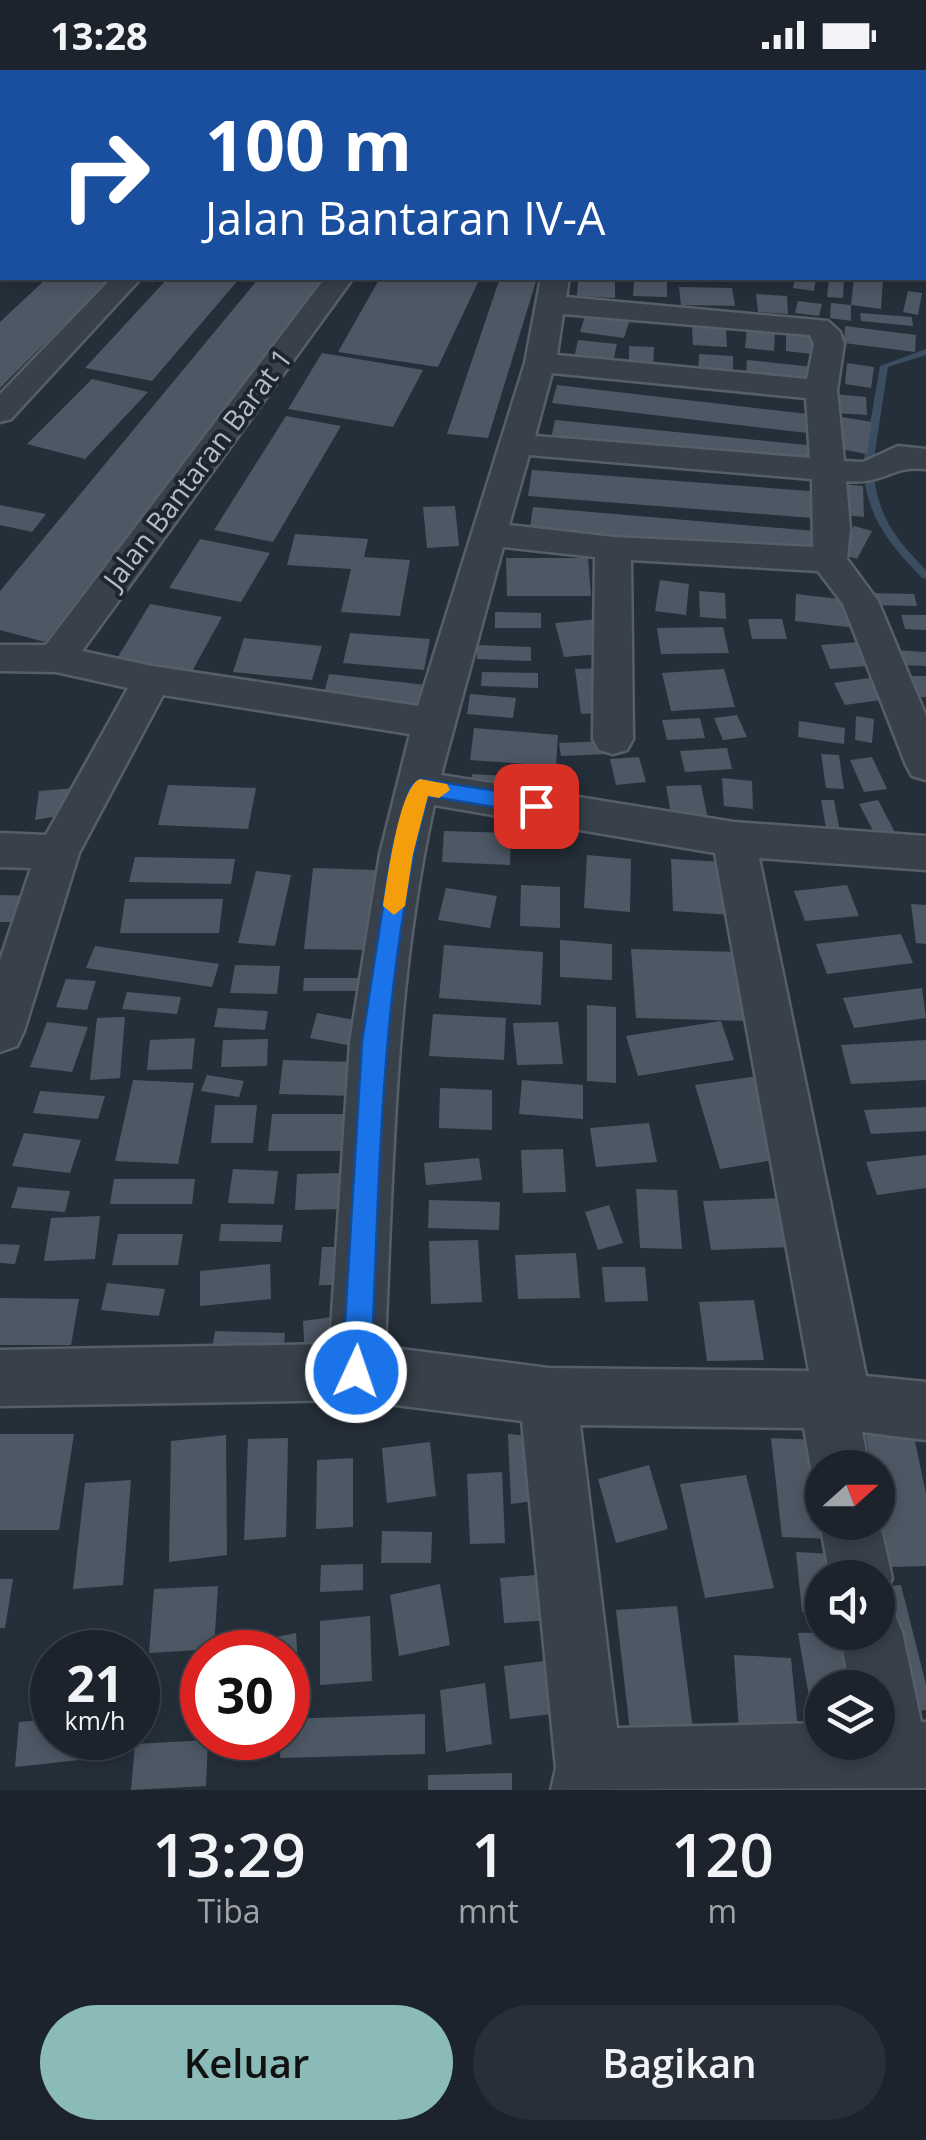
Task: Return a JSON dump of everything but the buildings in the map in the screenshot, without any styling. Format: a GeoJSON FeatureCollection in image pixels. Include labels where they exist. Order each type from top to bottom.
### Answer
{"type":"FeatureCollection","features":[{"type":"Feature","properties":{"kind":"street"},"geometry":{"type":"LineString","coordinates":[[0,412],[124,280]]}},
{"type":"Feature","properties":{"kind":"street","name":"Jalan Bantaran Barat 1"},"geometry":{"type":"LineString","coordinates":[[56,659],[338,280]]}},
{"type":"Feature","properties":{"kind":"street"},"geometry":{"type":"LineString","coordinates":[[356,1372],[374,1042],[402,854],[432,722],[540,363],[552,291],[818,327],[825,332],[829,344],[821,390],[832,528],[828,560],[860,601],[926,765]]}},
{"type":"Feature","properties":{"kind":"street"},"geometry":{"type":"LineString","coordinates":[[540,363],[821,390]]}},
{"type":"Feature","properties":{"kind":"street"},"geometry":{"type":"LineString","coordinates":[[514,444],[868,473],[898,456],[926,459]]}},
{"type":"Feature","properties":{"kind":"street"},"geometry":{"type":"LineString","coordinates":[[490,534],[613,548],[828,560]]}},
{"type":"Feature","properties":{"kind":"street"},"geometry":{"type":"LineString","coordinates":[[612,739],[613,548]]}},
{"type":"Feature","properties":{"kind":"street"},"geometry":{"type":"LineString","coordinates":[[0,658],[56,659],[152,680],[432,722]]}},
{"type":"Feature","properties":{"kind":"street"},"geometry":{"type":"LineString","coordinates":[[0,1031],[58,852],[152,680]]}},
{"type":"Feature","properties":{"kind":"street"},"geometry":{"type":"LineString","coordinates":[[420,787],[734,839],[926,853]]}},
{"type":"Feature","properties":{"kind":"street"},"geometry":{"type":"LineString","coordinates":[[734,839],[828,1337],[839,1450]]}},
{"type":"Feature","properties":{"kind":"street"},"geometry":{"type":"LineString","coordinates":[[0,850],[58,852]]}},
{"type":"Feature","properties":{"kind":"street"},"geometry":{"type":"LineString","coordinates":[[0,1378],[356,1372],[548,1396],[836,1400],[926,1410]]}},
{"type":"Feature","properties":{"kind":"street"},"geometry":{"type":"LineString","coordinates":[[548,1396],[586,1779],[627,1758],[910,1754],[878,1650]]}},
{"type":"Feature","properties":{"kind":"waterway"},"geometry":{"type":"LineString","coordinates":[[868,465],[884,366],[926,352]]}},
{"type":"Feature","properties":{"kind":"waterway"},"geometry":{"type":"LineString","coordinates":[[869,478],[881,521],[895,543],[926,576]]}},
{"type":"Feature","properties":{"kind":"slow traffic"},"geometry":{"type":"LineString","coordinates":[[394,906],[402,854],[420,787],[439,790]]}},
{"type":"Feature","properties":{"kind":"route"},"geometry":{"type":"LineString","coordinates":[[356,1372],[374,1042],[402,854],[420,787],[536,806]]}}]}
